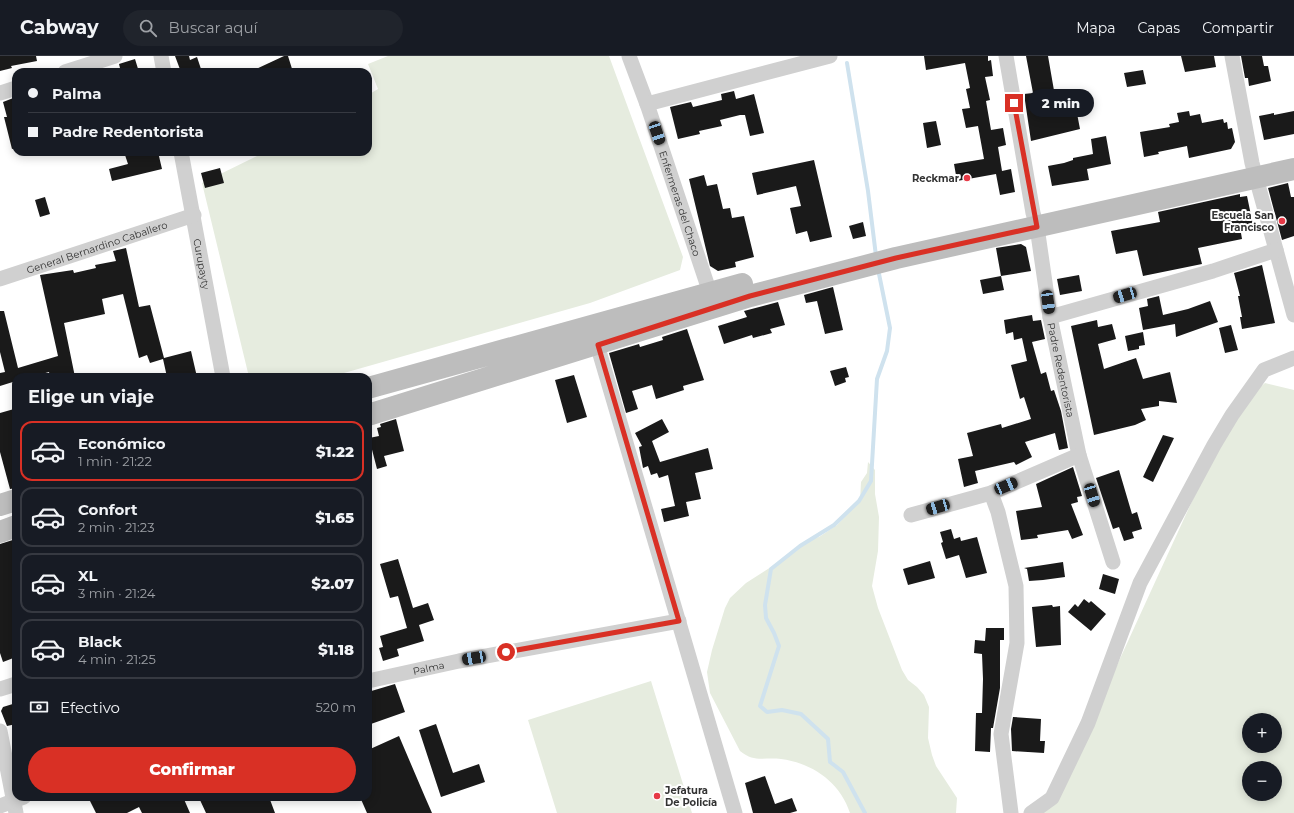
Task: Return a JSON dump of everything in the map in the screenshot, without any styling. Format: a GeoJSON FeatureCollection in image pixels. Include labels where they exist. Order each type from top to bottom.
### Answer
{"type":"FeatureCollection","features":[{"type":"Feature","properties":{"kind":"main road"},"geometry":{"type":"LineString","coordinates":[[372,414],[594,335],[712,299],[893,253],[1254,170],[1294,154]]}},
{"type":"Feature","properties":{"kind":"main road"},"geometry":{"type":"LineString","coordinates":[[1254,170],[1294,169]]}},
{"type":"Feature","properties":{"kind":"main road"},"geometry":{"type":"LineString","coordinates":[[372,387],[594,335]]}},
{"type":"Feature","properties":{"kind":"main road"},"geometry":{"type":"LineString","coordinates":[[0,505],[12,501]]}},
{"type":"Feature","properties":{"kind":"main road"},"geometry":{"type":"LineString","coordinates":[[0,532],[12,528]]}},
{"type":"Feature","properties":{"kind":"street"},"geometry":{"type":"LineString","coordinates":[[78,68],[115,56]]}},
{"type":"Feature","properties":{"kind":"street"},"geometry":{"type":"LineString","coordinates":[[161,56],[163,68]]}},
{"type":"Feature","properties":{"kind":"street","name":"Enfermeras del Chaco"},"geometry":{"type":"LineString","coordinates":[[629,56],[647,104],[712,299]]}},
{"type":"Feature","properties":{"kind":"street"},"geometry":{"type":"LineString","coordinates":[[647,104],[830,56]]}},
{"type":"Feature","properties":{"kind":"street","name":"Padre Redentorista"},"geometry":{"type":"LineString","coordinates":[[1006,56],[1035,220],[1050,317],[1079,455],[1113,562]]}},
{"type":"Feature","properties":{"kind":"street"},"geometry":{"type":"LineString","coordinates":[[1232,56],[1254,170],[1294,315]]}},
{"type":"Feature","properties":{"kind":"street"},"geometry":{"type":"LineString","coordinates":[[0,93],[12,89]]}},
{"type":"Feature","properties":{"kind":"street","name":"Curupayty"},"geometry":{"type":"LineString","coordinates":[[182,156],[222,373]]}},
{"type":"Feature","properties":{"kind":"street","name":"General Bernardino Caballero"},"geometry":{"type":"LineString","coordinates":[[0,279],[194,215]]}},
{"type":"Feature","properties":{"kind":"street"},"geometry":{"type":"LineString","coordinates":[[1050,317],[1213,271],[1276,250]]}},
{"type":"Feature","properties":{"kind":"street"},"geometry":{"type":"LineString","coordinates":[[594,335],[735,813]]}},
{"type":"Feature","properties":{"kind":"street"},"geometry":{"type":"LineString","coordinates":[[1032,813],[1052,798],[1088,723],[1140,583],[1214,445],[1232,415],[1264,370],[1294,358]]}},
{"type":"Feature","properties":{"kind":"street"},"geometry":{"type":"LineString","coordinates":[[911,515],[991,492],[1079,455]]}},
{"type":"Feature","properties":{"kind":"street"},"geometry":{"type":"LineString","coordinates":[[991,492],[998,512],[1016,586],[1017,643],[1001,734],[1011,813]]}},
{"type":"Feature","properties":{"kind":"street","name":"Palma"},"geometry":{"type":"LineString","coordinates":[[372,680],[459,661],[679,621]]}},
{"type":"Feature","properties":{"kind":"street"},"geometry":{"type":"LineString","coordinates":[[0,689],[12,685]]}},
{"type":"Feature","properties":{"kind":"street"},"geometry":{"type":"LineString","coordinates":[[0,731],[12,798]]}},
{"type":"Feature","properties":{"kind":"shaded area"},"geometry":{"type":"Polygon","coordinates":[[[388,56],[609,56],[683,257],[680,270],[590,303],[344,373],[248,373],[202,183],[257,156],[372,156],[372,93],[378,89],[372,74],[372,68],[370,68],[368,64],[388,56]]]}},
{"type":"Feature","properties":{"kind":"shaded area"},"geometry":{"type":"Polygon","coordinates":[[[1265,383],[1294,390],[1294,813],[1041,813],[1070,768],[1231,416],[1242,402],[1265,383]]]}},
{"type":"Feature","properties":{"kind":"shaded area"},"geometry":{"type":"Polygon","coordinates":[[[868,462],[875,470],[875,494],[879,517],[878,551],[872,586],[878,608],[902,670],[908,680],[924,695],[929,707],[928,738],[932,755],[936,766],[957,798],[956,813],[850,813],[839,792],[832,783],[814,770],[792,761],[750,757],[740,751],[710,693],[707,672],[725,608],[730,598],[746,583],[782,560],[799,545],[809,539],[819,537],[837,525],[860,501],[861,482],[867,473],[868,462]]]}},
{"type":"Feature","properties":{"kind":"shaded area"},"geometry":{"type":"Polygon","coordinates":[[[651,681],[692,813],[557,813],[528,720],[651,681]]]}},
{"type":"Feature","properties":{"kind":"building"},"geometry":{"type":"Polygon","coordinates":[[[0,56],[36,56],[37,61],[11,66],[12,68],[0,71],[0,56]]]}},
{"type":"Feature","properties":{"kind":"building"},"geometry":{"type":"Polygon","coordinates":[[[175,56],[189,56],[190,60],[197,57],[201,68],[180,68],[175,56]]]}},
{"type":"Feature","properties":{"kind":"building"},"geometry":{"type":"Polygon","coordinates":[[[284,56],[288,56],[292,68],[258,68],[284,56]]]}},
{"type":"Feature","properties":{"kind":"building"},"geometry":{"type":"Polygon","coordinates":[[[924,56],[988,56],[988,61],[991,60],[993,76],[985,77],[990,100],[986,101],[991,130],[1003,128],[1006,145],[998,147],[1002,171],[1011,169],[1015,192],[1000,195],[996,174],[957,181],[954,164],[984,159],[978,126],[966,128],[962,109],[970,108],[966,89],[970,88],[965,63],[926,70],[924,56]]]}},
{"type":"Feature","properties":{"kind":"building"},"geometry":{"type":"Polygon","coordinates":[[[1026,56],[1048,56],[1056,102],[1074,98],[1080,129],[1031,141],[1024,94],[1033,93],[1026,56]]]}},
{"type":"Feature","properties":{"kind":"building"},"geometry":{"type":"Polygon","coordinates":[[[1181,56],[1214,56],[1216,67],[1185,72],[1181,56]]]}},
{"type":"Feature","properties":{"kind":"building"},"geometry":{"type":"Polygon","coordinates":[[[1241,56],[1262,56],[1264,66],[1268,66],[1271,81],[1249,86],[1248,78],[1245,78],[1241,56]]]}},
{"type":"Feature","properties":{"kind":"building"},"geometry":{"type":"Polygon","coordinates":[[[135,59],[138,68],[120,68],[119,64],[135,59]]]}},
{"type":"Feature","properties":{"kind":"building"},"geometry":{"type":"Polygon","coordinates":[[[1143,70],[1146,84],[1127,87],[1124,73],[1143,70]]]}},
{"type":"Feature","properties":{"kind":"building"},"geometry":{"type":"Polygon","coordinates":[[[734,91],[736,99],[754,94],[764,133],[750,136],[745,115],[740,115],[720,120],[722,126],[699,131],[700,134],[678,139],[670,107],[691,102],[693,107],[722,100],[721,94],[734,91]]]}},
{"type":"Feature","properties":{"kind":"building"},"geometry":{"type":"Polygon","coordinates":[[[12,99],[12,149],[4,117],[7,117],[3,102],[12,99]]]}},
{"type":"Feature","properties":{"kind":"building"},"geometry":{"type":"Polygon","coordinates":[[[1189,111],[1190,116],[1200,114],[1202,123],[1223,119],[1224,123],[1227,122],[1228,129],[1232,128],[1235,142],[1231,149],[1189,158],[1187,146],[1158,152],[1159,154],[1144,157],[1140,132],[1170,127],[1169,124],[1179,122],[1177,113],[1189,111]]]}},
{"type":"Feature","properties":{"kind":"building"},"geometry":{"type":"Polygon","coordinates":[[[1294,111],[1294,134],[1264,140],[1259,116],[1294,111]]]}},
{"type":"Feature","properties":{"kind":"building"},"geometry":{"type":"Polygon","coordinates":[[[936,121],[941,145],[927,148],[923,123],[936,121]]]}},
{"type":"Feature","properties":{"kind":"building"},"geometry":{"type":"Polygon","coordinates":[[[1106,136],[1111,164],[1087,169],[1089,180],[1052,186],[1048,166],[1064,163],[1073,160],[1073,158],[1093,154],[1091,139],[1106,136]]]}},
{"type":"Feature","properties":{"kind":"building"},"geometry":{"type":"Polygon","coordinates":[[[125,156],[159,156],[162,169],[112,181],[109,169],[128,164],[125,156]]]}},
{"type":"Feature","properties":{"kind":"building"},"geometry":{"type":"Polygon","coordinates":[[[814,160],[832,237],[810,242],[807,231],[796,234],[790,208],[801,206],[796,186],[757,195],[752,173],[814,160]]]}},
{"type":"Feature","properties":{"kind":"building"},"geometry":{"type":"Polygon","coordinates":[[[220,168],[224,183],[205,188],[201,173],[220,168]]]}},
{"type":"Feature","properties":{"kind":"building"},"geometry":{"type":"Polygon","coordinates":[[[704,175],[707,186],[717,184],[723,209],[730,208],[732,218],[744,216],[754,257],[735,262],[736,267],[718,271],[710,266],[689,179],[704,175]]]}},
{"type":"Feature","properties":{"kind":"building"},"geometry":{"type":"Polygon","coordinates":[[[1288,183],[1291,197],[1294,197],[1294,236],[1282,240],[1268,188],[1288,183]]]}},
{"type":"Feature","properties":{"kind":"building"},"geometry":{"type":"Polygon","coordinates":[[[1240,194],[1240,197],[1247,196],[1253,225],[1240,227],[1242,239],[1198,248],[1202,264],[1143,276],[1137,250],[1116,254],[1111,231],[1160,222],[1158,212],[1240,194]]]}},
{"type":"Feature","properties":{"kind":"building"},"geometry":{"type":"Polygon","coordinates":[[[45,197],[50,214],[40,217],[35,200],[45,197]]]}},
{"type":"Feature","properties":{"kind":"building"},"geometry":{"type":"Polygon","coordinates":[[[863,222],[866,236],[853,239],[849,226],[863,222]]]}},
{"type":"Feature","properties":{"kind":"building"},"geometry":{"type":"Polygon","coordinates":[[[1021,244],[1026,247],[1031,271],[1001,276],[996,248],[1021,244]]]}},
{"type":"Feature","properties":{"kind":"building"},"geometry":{"type":"Polygon","coordinates":[[[126,248],[139,307],[150,305],[164,358],[191,351],[196,373],[166,373],[163,359],[150,363],[147,355],[139,358],[123,294],[102,299],[105,314],[64,323],[74,373],[12,373],[12,382],[0,386],[0,373],[5,372],[0,352],[0,311],[4,311],[18,368],[58,356],[40,275],[73,270],[74,273],[96,268],[95,265],[116,261],[113,251],[126,248]]]}},
{"type":"Feature","properties":{"kind":"building"},"geometry":{"type":"Polygon","coordinates":[[[1262,265],[1275,323],[1242,329],[1240,317],[1242,317],[1238,296],[1240,296],[1234,273],[1262,265]]]}},
{"type":"Feature","properties":{"kind":"building"},"geometry":{"type":"Polygon","coordinates":[[[1079,275],[1082,291],[1060,295],[1057,279],[1079,275]]]}},
{"type":"Feature","properties":{"kind":"building"},"geometry":{"type":"Polygon","coordinates":[[[1001,276],[1004,290],[983,294],[980,280],[1001,276]]]}},
{"type":"Feature","properties":{"kind":"building"},"geometry":{"type":"Polygon","coordinates":[[[833,287],[843,330],[825,334],[817,301],[806,303],[804,295],[833,287]]]}},
{"type":"Feature","properties":{"kind":"building"},"geometry":{"type":"Polygon","coordinates":[[[1159,296],[1163,315],[1188,309],[1210,301],[1218,322],[1176,337],[1175,324],[1143,330],[1139,308],[1148,306],[1147,299],[1159,296]]]}},
{"type":"Feature","properties":{"kind":"building"},"geometry":{"type":"Polygon","coordinates":[[[778,302],[785,325],[770,329],[772,333],[753,338],[752,335],[724,344],[718,326],[747,317],[744,311],[778,302]]]}},
{"type":"Feature","properties":{"kind":"building"},"geometry":{"type":"Polygon","coordinates":[[[1032,315],[1033,321],[1041,320],[1045,339],[1032,342],[1041,374],[1046,372],[1051,391],[1054,390],[1061,411],[1068,448],[1059,450],[1055,433],[1025,442],[1032,457],[1016,465],[1014,462],[975,471],[978,483],[964,487],[958,459],[973,456],[967,433],[1001,424],[1002,428],[1031,419],[1024,397],[1020,399],[1011,365],[1027,361],[1022,338],[1014,340],[1013,332],[1006,334],[1004,320],[1032,315]]]}},
{"type":"Feature","properties":{"kind":"building"},"geometry":{"type":"Polygon","coordinates":[[[1097,320],[1098,327],[1112,324],[1116,339],[1098,344],[1104,369],[1136,358],[1143,379],[1170,372],[1177,403],[1159,401],[1159,406],[1141,409],[1146,420],[1135,425],[1094,435],[1071,326],[1097,320]]]}},
{"type":"Feature","properties":{"kind":"building"},"geometry":{"type":"Polygon","coordinates":[[[1231,325],[1238,350],[1225,353],[1219,328],[1231,325]]]}},
{"type":"Feature","properties":{"kind":"building"},"geometry":{"type":"Polygon","coordinates":[[[687,329],[704,380],[683,386],[684,390],[656,399],[652,385],[632,391],[638,409],[626,413],[609,353],[639,344],[640,347],[663,340],[662,337],[687,329]]]}},
{"type":"Feature","properties":{"kind":"building"},"geometry":{"type":"Polygon","coordinates":[[[1143,332],[1145,345],[1139,346],[1139,349],[1128,351],[1125,336],[1143,332]]]}},
{"type":"Feature","properties":{"kind":"building"},"geometry":{"type":"Polygon","coordinates":[[[846,367],[849,377],[845,378],[846,382],[835,386],[830,371],[846,367]]]}},
{"type":"Feature","properties":{"kind":"building"},"geometry":{"type":"Polygon","coordinates":[[[574,375],[587,417],[567,423],[555,380],[574,375]]]}},
{"type":"Feature","properties":{"kind":"building"},"geometry":{"type":"Polygon","coordinates":[[[12,410],[12,489],[10,489],[0,452],[0,413],[12,410]]]}},
{"type":"Feature","properties":{"kind":"building"},"geometry":{"type":"Polygon","coordinates":[[[396,419],[404,451],[384,456],[387,466],[377,469],[372,450],[372,437],[379,436],[377,428],[381,427],[380,424],[396,419]]]}},
{"type":"Feature","properties":{"kind":"building"},"geometry":{"type":"Polygon","coordinates":[[[662,419],[669,432],[652,441],[660,462],[708,448],[713,469],[695,473],[701,499],[686,502],[689,516],[664,522],[661,509],[675,506],[668,475],[659,478],[657,473],[651,475],[648,466],[643,468],[639,447],[642,446],[635,433],[662,419]]]}},
{"type":"Feature","properties":{"kind":"building"},"geometry":{"type":"Polygon","coordinates":[[[1163,435],[1174,438],[1153,482],[1143,477],[1163,435]]]}},
{"type":"Feature","properties":{"kind":"building"},"geometry":{"type":"Polygon","coordinates":[[[1073,467],[1082,496],[1077,497],[1078,502],[1071,504],[1083,535],[1072,539],[1068,530],[1037,535],[1038,538],[1021,540],[1016,511],[1042,507],[1036,484],[1073,467]]]}},
{"type":"Feature","properties":{"kind":"building"},"geometry":{"type":"Polygon","coordinates":[[[1119,470],[1132,514],[1137,512],[1142,529],[1132,532],[1134,538],[1124,541],[1119,527],[1113,529],[1096,478],[1119,470]]]}},
{"type":"Feature","properties":{"kind":"building"},"geometry":{"type":"Polygon","coordinates":[[[951,529],[954,539],[960,537],[961,541],[977,537],[987,573],[966,578],[959,555],[946,559],[941,543],[943,542],[940,532],[951,529]]]}},
{"type":"Feature","properties":{"kind":"building"},"geometry":{"type":"Polygon","coordinates":[[[12,540],[12,659],[3,662],[0,653],[0,544],[12,540]]]}},
{"type":"Feature","properties":{"kind":"building"},"geometry":{"type":"Polygon","coordinates":[[[398,559],[413,608],[428,603],[434,620],[419,625],[424,641],[397,649],[399,656],[383,661],[379,648],[383,647],[380,636],[407,628],[398,596],[390,598],[380,564],[398,559]]]}},
{"type":"Feature","properties":{"kind":"building"},"geometry":{"type":"Polygon","coordinates":[[[930,561],[935,578],[908,585],[903,569],[930,561]]]}},
{"type":"Feature","properties":{"kind":"building"},"geometry":{"type":"Polygon","coordinates":[[[1063,562],[1065,577],[1029,581],[1027,569],[1024,568],[1063,562]]]}},
{"type":"Feature","properties":{"kind":"building"},"geometry":{"type":"Polygon","coordinates":[[[1103,574],[1119,579],[1115,594],[1099,589],[1103,574]]]}},
{"type":"Feature","properties":{"kind":"building"},"geometry":{"type":"Polygon","coordinates":[[[1084,599],[1089,603],[1091,601],[1106,614],[1091,631],[1068,612],[1075,604],[1078,607],[1084,599]]]}},
{"type":"Feature","properties":{"kind":"building"},"geometry":{"type":"Polygon","coordinates":[[[1052,605],[1053,607],[1060,606],[1061,645],[1036,647],[1032,607],[1052,605]]]}},
{"type":"Feature","properties":{"kind":"building"},"geometry":{"type":"Polygon","coordinates":[[[986,628],[1004,628],[1004,640],[1000,640],[1000,688],[993,728],[991,728],[990,752],[975,751],[976,713],[982,713],[983,679],[982,654],[974,653],[975,640],[985,641],[986,628]]]}},
{"type":"Feature","properties":{"kind":"building"},"geometry":{"type":"Polygon","coordinates":[[[395,684],[405,712],[372,724],[372,691],[395,684]]]}},
{"type":"Feature","properties":{"kind":"building"},"geometry":{"type":"Polygon","coordinates":[[[12,704],[12,725],[7,726],[1,711],[3,707],[12,704]]]}},
{"type":"Feature","properties":{"kind":"building"},"geometry":{"type":"Polygon","coordinates":[[[1013,717],[1041,719],[1040,741],[1045,741],[1044,753],[1012,751],[1011,729],[1013,717]]]}},
{"type":"Feature","properties":{"kind":"building"},"geometry":{"type":"Polygon","coordinates":[[[436,724],[453,773],[479,764],[485,782],[441,797],[419,730],[436,724]]]}},
{"type":"Feature","properties":{"kind":"building"},"geometry":{"type":"Polygon","coordinates":[[[399,736],[432,813],[367,813],[362,801],[372,801],[372,748],[399,736]]]}},
{"type":"Feature","properties":{"kind":"building"},"geometry":{"type":"Polygon","coordinates":[[[765,776],[775,804],[792,798],[797,811],[790,813],[753,813],[745,783],[765,776]]]}},
{"type":"Feature","properties":{"kind":"building"},"geometry":{"type":"Polygon","coordinates":[[[90,801],[185,801],[190,813],[142,813],[139,807],[127,813],[96,813],[90,801]]]}},
{"type":"Feature","properties":{"kind":"building"},"geometry":{"type":"Polygon","coordinates":[[[200,801],[270,801],[275,813],[206,813],[200,801]]]}},
{"type":"Feature","properties":{"kind":"waterway"},"geometry":{"type":"LineString","coordinates":[[847,63],[868,191],[876,256]]}},
{"type":"Feature","properties":{"kind":"waterway"},"geometry":{"type":"LineString","coordinates":[[865,813],[843,772],[830,762],[828,739],[801,714],[782,710],[767,712],[760,706],[779,646],[766,618],[765,605],[771,569],[800,546],[834,525],[859,501],[871,481],[877,379],[887,351],[890,328],[878,269]]}},
{"type":"Feature","properties":{"kind":"place","name":"Reckmar"},"geometry":{"type":"Point","coordinates":[967,178]}},
{"type":"Feature","properties":{"kind":"place","name":"Escuela San Francisco"},"geometry":{"type":"Point","coordinates":[1282,221]}},
{"type":"Feature","properties":{"kind":"place","name":"Jefatura De Policía"},"geometry":{"type":"Point","coordinates":[657,796]}},
{"type":"Feature","properties":{"kind":"route"},"geometry":{"type":"LineString","coordinates":[[506,652],[679,621],[598,345],[750,296],[896,258],[921,254],[1037,227],[1033,213],[1014,103]]}}]}
